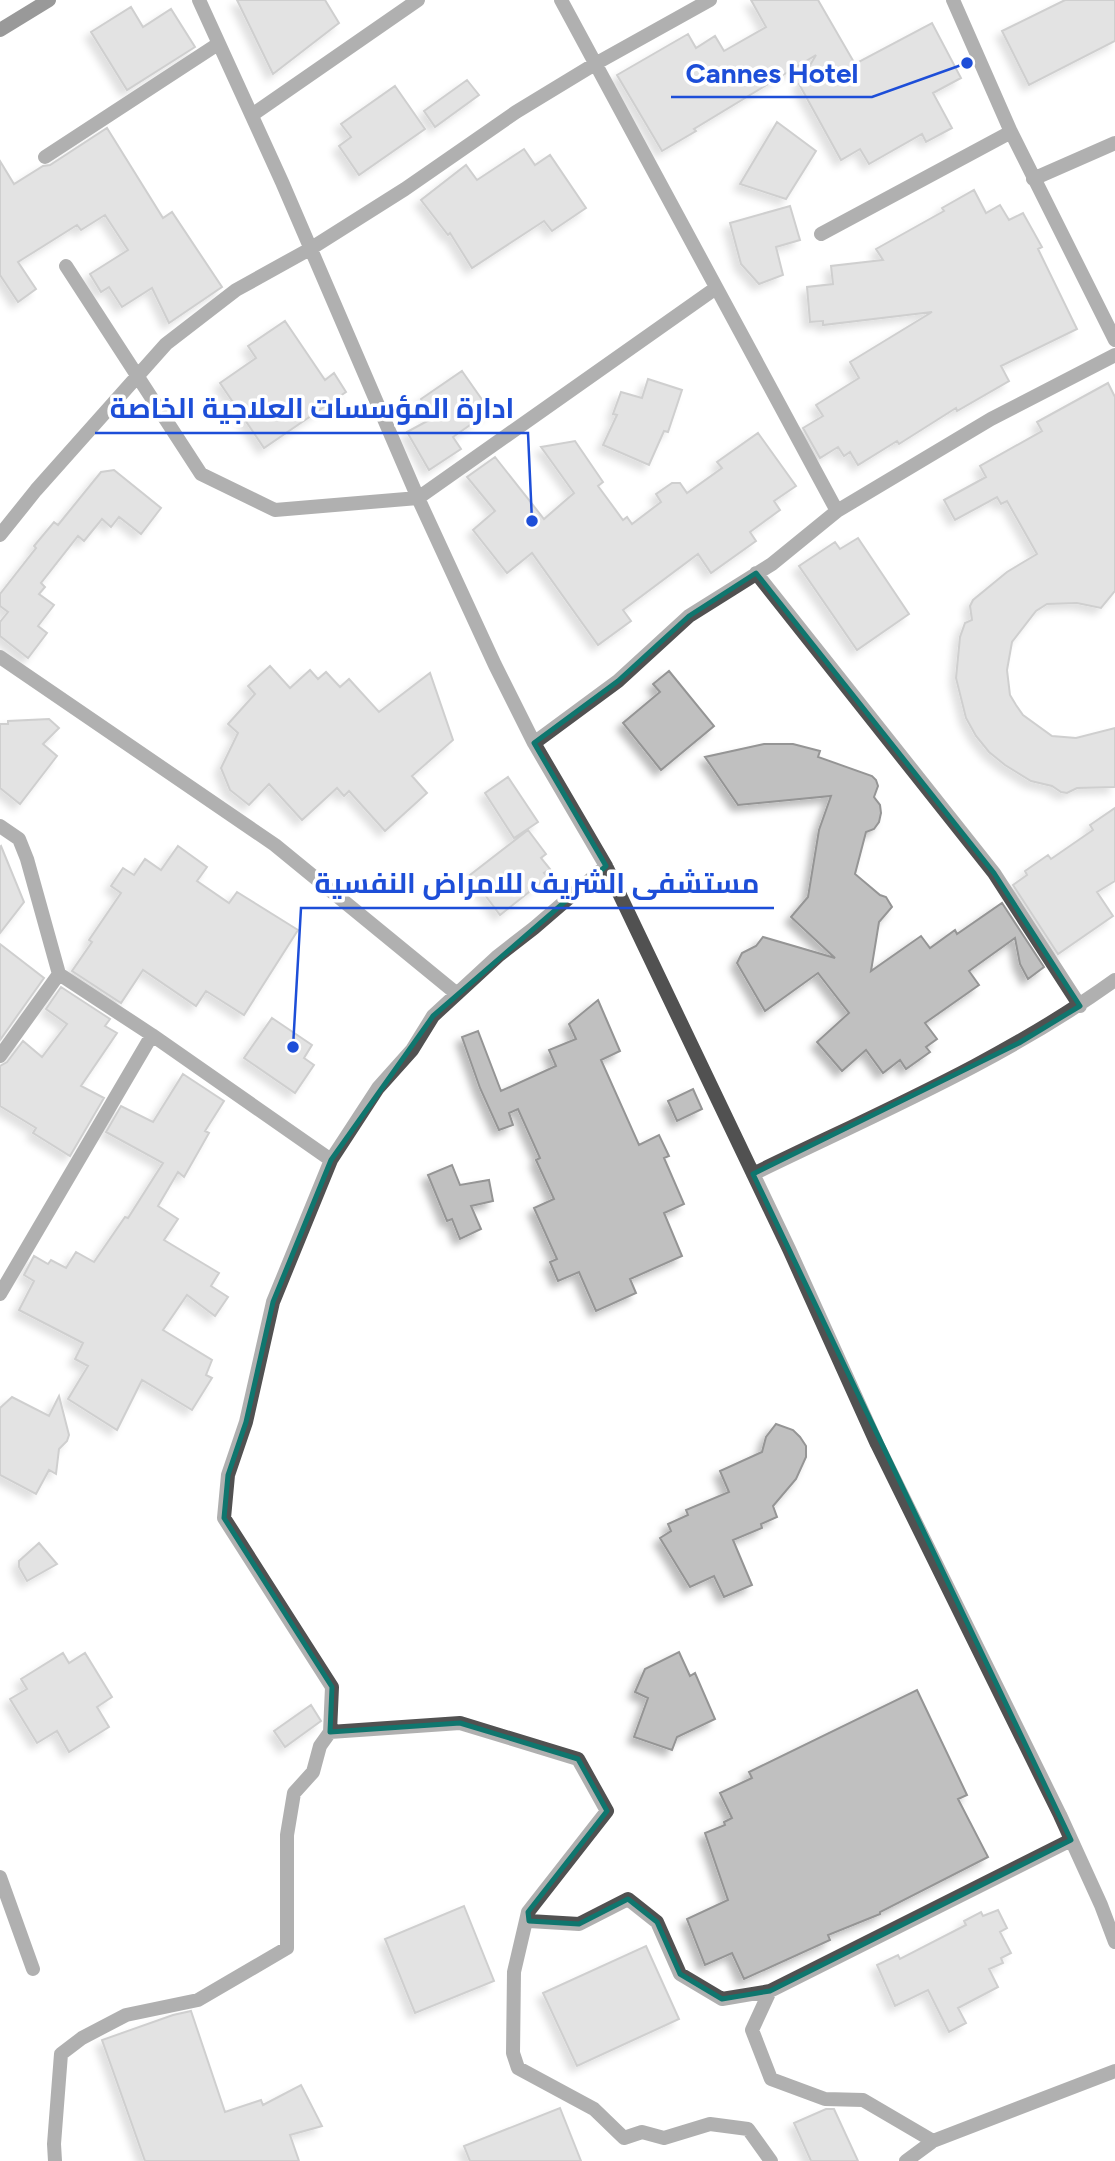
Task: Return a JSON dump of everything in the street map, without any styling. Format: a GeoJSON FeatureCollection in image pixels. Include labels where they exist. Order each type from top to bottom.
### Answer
{"type":"FeatureCollection","features":[{"type":"Feature","properties":{"kind":"main road"},"geometry":{"type":"LineString","coordinates":[[0,30],[49,0]]}},
{"type":"Feature","properties":{"kind":"street"},"geometry":{"type":"LineString","coordinates":[[199,0],[418,498],[534,743],[606,866],[753,1174],[877,1444],[1071,1840],[1115,1942]]}},
{"type":"Feature","properties":{"kind":"street"},"geometry":{"type":"LineString","coordinates":[[251,115],[418,0]]}},
{"type":"Feature","properties":{"kind":"street"},"geometry":{"type":"LineString","coordinates":[[562,0],[837,511]]}},
{"type":"Feature","properties":{"kind":"street"},"geometry":{"type":"LineString","coordinates":[[0,535],[36,489],[136,375],[166,344],[236,290],[310,249],[405,190],[516,112],[710,0]]}},
{"type":"Feature","properties":{"kind":"street"},"geometry":{"type":"LineString","coordinates":[[953,0],[1033,179],[1115,340]]}},
{"type":"Feature","properties":{"kind":"street"},"geometry":{"type":"LineString","coordinates":[[45,157],[218,44]]}},
{"type":"Feature","properties":{"kind":"street"},"geometry":{"type":"LineString","coordinates":[[821,234],[1011,132]]}},
{"type":"Feature","properties":{"kind":"street"},"geometry":{"type":"LineString","coordinates":[[1033,179],[1115,143]]}},
{"type":"Feature","properties":{"kind":"street"},"geometry":{"type":"LineString","coordinates":[[66,266],[201,474],[275,510],[418,498],[716,288]]}},
{"type":"Feature","properties":{"kind":"street"},"geometry":{"type":"LineString","coordinates":[[534,743],[618,681],[689,616],[772,564],[837,511],[991,419],[1115,355]]}},
{"type":"Feature","properties":{"kind":"street"},"geometry":{"type":"LineString","coordinates":[[757,573],[994,873],[1080,1006]]}},
{"type":"Feature","properties":{"kind":"street"},"geometry":{"type":"LineString","coordinates":[[0,657],[275,845],[457,994]]}},
{"type":"Feature","properties":{"kind":"street"},"geometry":{"type":"LineString","coordinates":[[0,826],[19,839],[27,859],[59,974],[152,1035],[331,1160]]}},
{"type":"Feature","properties":{"kind":"street"},"geometry":{"type":"LineString","coordinates":[[55,2161],[61,2054],[82,2038],[126,2015],[198,2000],[287,1948],[287,1835],[294,1793],[313,1772],[320,1746],[330,1732],[332,1687],[224,1518],[228,1475],[246,1422],[273,1302],[331,1160],[378,1088],[412,1050],[433,1016],[498,956],[606,866]]}},
{"type":"Feature","properties":{"kind":"street"},"geometry":{"type":"LineString","coordinates":[[0,1056],[59,974]]}},
{"type":"Feature","properties":{"kind":"street"},"geometry":{"type":"LineString","coordinates":[[753,1174],[1019,1043],[1080,1006],[1115,980]]}},
{"type":"Feature","properties":{"kind":"street"},"geometry":{"type":"LineString","coordinates":[[0,1294],[152,1035]]}},
{"type":"Feature","properties":{"kind":"street"},"geometry":{"type":"LineString","coordinates":[[330,1732],[460,1723],[578,1759],[607,1811],[528,1912],[514,1972],[513,2053],[518,2068],[594,2109],[624,2138],[642,2132],[664,2138],[710,2124],[748,2129],[771,2161]]}},
{"type":"Feature","properties":{"kind":"street"},"geometry":{"type":"LineString","coordinates":[[528,1912],[529,1921],[579,1924],[628,1899],[657,1922],[680,1974],[722,1999],[771,1991],[1071,1840]]}},
{"type":"Feature","properties":{"kind":"street"},"geometry":{"type":"LineString","coordinates":[[0,1877],[33,1969]]}},
{"type":"Feature","properties":{"kind":"street"},"geometry":{"type":"LineString","coordinates":[[771,1991],[752,2030],[771,2079],[825,2099],[863,2101],[933,2141]]}},
{"type":"Feature","properties":{"kind":"street"},"geometry":{"type":"LineString","coordinates":[[906,2161],[933,2141],[1115,2071]]}},
{"type":"Feature","properties":{"kind":"highlighted area"},"geometry":{"type":"Polygon","coordinates":[[[756,573],[994,873],[1080,1006],[1019,1043],[753,1174],[1071,1840],[770,1991],[722,1999],[680,1974],[657,1922],[628,1899],[579,1924],[529,1921],[528,1912],[607,1811],[578,1759],[460,1723],[330,1732],[332,1687],[224,1518],[228,1475],[246,1422],[273,1302],[331,1160],[433,1016],[606,866],[534,743],[618,681],[689,616],[756,573]]]}},
{"type":"Feature","properties":{"kind":"building"},"geometry":{"type":"Polygon","coordinates":[[[237,0],[325,0],[339,23],[273,74],[237,0]]]}},
{"type":"Feature","properties":{"kind":"building"},"geometry":{"type":"Polygon","coordinates":[[[751,0],[818,0],[855,64],[932,23],[961,78],[933,93],[952,128],[926,142],[922,134],[869,164],[860,149],[841,160],[799,84],[816,55],[662,151],[617,75],[688,34],[696,48],[715,36],[724,51],[766,27],[751,0]]]}},
{"type":"Feature","properties":{"kind":"building"},"geometry":{"type":"Polygon","coordinates":[[[1065,0],[1115,0],[1115,41],[1029,85],[1002,31],[1065,0]]]}},
{"type":"Feature","properties":{"kind":"building"},"geometry":{"type":"Polygon","coordinates":[[[131,7],[143,27],[171,9],[195,47],[127,90],[91,32],[131,7]]]}},
{"type":"Feature","properties":{"kind":"building"},"geometry":{"type":"Polygon","coordinates":[[[467,80],[479,95],[435,127],[424,111],[467,80]]]}},
{"type":"Feature","properties":{"kind":"building"},"geometry":{"type":"Polygon","coordinates":[[[395,86],[425,129],[359,175],[339,146],[351,137],[341,124],[395,86]]]}},
{"type":"Feature","properties":{"kind":"building"},"geometry":{"type":"Polygon","coordinates":[[[777,122],[816,151],[786,199],[740,184],[777,122]]]}},
{"type":"Feature","properties":{"kind":"building"},"geometry":{"type":"Polygon","coordinates":[[[107,128],[163,218],[172,212],[222,287],[169,323],[152,288],[122,307],[109,287],[101,292],[90,274],[128,250],[105,215],[81,230],[77,225],[18,262],[36,289],[18,302],[0,275],[0,161],[14,184],[43,166],[50,165],[107,128]]]}},
{"type":"Feature","properties":{"kind":"building"},"geometry":{"type":"Polygon","coordinates":[[[524,149],[535,165],[550,155],[586,208],[552,231],[544,221],[472,268],[450,233],[448,235],[421,200],[466,165],[477,180],[524,149]]]}},
{"type":"Feature","properties":{"kind":"building"},"geometry":{"type":"Polygon","coordinates":[[[974,190],[986,213],[1000,205],[1009,220],[1023,213],[1042,247],[1038,249],[1077,329],[1001,366],[1009,381],[957,411],[956,408],[899,444],[897,441],[858,465],[850,452],[844,456],[838,447],[820,458],[803,428],[823,416],[816,405],[859,378],[850,362],[932,312],[823,325],[823,321],[810,322],[807,287],[833,284],[831,266],[883,260],[876,249],[944,211],[942,208],[974,190]]]}},
{"type":"Feature","properties":{"kind":"building"},"geometry":{"type":"Polygon","coordinates":[[[790,206],[800,240],[776,247],[783,275],[759,284],[741,264],[730,223],[790,206]]]}},
{"type":"Feature","properties":{"kind":"building"},"geometry":{"type":"Polygon","coordinates":[[[285,321],[325,380],[334,373],[346,392],[264,448],[220,383],[256,358],[248,346],[285,321]]]}},
{"type":"Feature","properties":{"kind":"building"},"geometry":{"type":"Polygon","coordinates":[[[462,371],[490,411],[453,437],[461,449],[429,470],[407,432],[431,419],[421,399],[462,371]]]}},
{"type":"Feature","properties":{"kind":"building"},"geometry":{"type":"Polygon","coordinates":[[[648,379],[682,390],[668,432],[664,431],[649,465],[603,445],[617,415],[613,414],[621,392],[642,398],[648,379]]]}},
{"type":"Feature","properties":{"kind":"building"},"geometry":{"type":"Polygon","coordinates":[[[1108,383],[1115,397],[1115,591],[1101,608],[1077,603],[1047,604],[1036,611],[1012,642],[1007,670],[1010,695],[1016,705],[1023,715],[1052,736],[1076,738],[1115,728],[1115,787],[1077,788],[1067,793],[1031,781],[989,752],[966,718],[956,678],[960,637],[965,623],[972,620],[970,606],[973,600],[1007,572],[1037,554],[1007,501],[1001,504],[997,497],[955,520],[944,500],[986,477],[980,466],[1042,431],[1037,422],[1108,383]]]}},
{"type":"Feature","properties":{"kind":"building"},"geometry":{"type":"Polygon","coordinates":[[[758,433],[796,486],[774,501],[780,510],[750,532],[756,541],[711,573],[698,554],[623,610],[631,621],[598,645],[532,553],[507,573],[473,530],[495,511],[467,477],[495,457],[544,519],[574,493],[541,447],[575,441],[603,482],[598,486],[623,520],[627,517],[632,524],[661,502],[656,494],[672,483],[680,483],[687,493],[722,468],[717,462],[758,433]]]}},
{"type":"Feature","properties":{"kind":"building"},"geometry":{"type":"Polygon","coordinates":[[[114,470],[161,508],[141,534],[119,517],[111,527],[102,519],[84,541],[78,536],[41,583],[45,587],[39,594],[54,605],[38,626],[47,633],[28,658],[0,636],[0,622],[8,612],[0,606],[0,594],[54,522],[58,525],[101,472],[114,470]]]}},
{"type":"Feature","properties":{"kind":"building"},"geometry":{"type":"Polygon","coordinates":[[[858,538],[909,614],[857,650],[799,566],[835,542],[840,549],[858,538]]]}},
{"type":"Feature","properties":{"kind":"building"},"geometry":{"type":"Polygon","coordinates":[[[270,666],[290,688],[310,670],[318,679],[326,672],[340,687],[349,679],[379,712],[430,673],[453,740],[412,776],[427,793],[385,831],[349,791],[344,796],[337,788],[302,820],[269,784],[249,805],[230,790],[221,768],[238,733],[228,724],[255,694],[248,686],[270,666]]]}},
{"type":"Feature","properties":{"kind":"building"},"geometry":{"type":"Polygon","coordinates":[[[669,671],[714,726],[661,770],[623,723],[660,692],[653,684],[669,671]]]}},
{"type":"Feature","properties":{"kind":"building"},"geometry":{"type":"Polygon","coordinates":[[[49,719],[59,728],[43,744],[57,756],[20,804],[0,788],[0,724],[8,724],[8,721],[49,719]]]}},
{"type":"Feature","properties":{"kind":"building"},"geometry":{"type":"Polygon","coordinates":[[[764,744],[793,744],[820,751],[818,757],[872,776],[876,780],[878,786],[874,797],[880,805],[879,822],[874,829],[866,832],[855,874],[886,897],[892,907],[879,922],[871,971],[921,936],[930,948],[955,930],[957,934],[1002,903],[1044,967],[1028,979],[1020,964],[1015,938],[969,971],[979,985],[925,1023],[937,1039],[926,1047],[930,1052],[906,1069],[900,1060],[883,1073],[866,1050],[842,1071],[817,1042],[849,1013],[818,973],[765,1011],[737,963],[742,953],[756,946],[763,937],[835,958],[791,917],[808,897],[819,830],[831,796],[738,805],[705,757],[764,744]]]}},
{"type":"Feature","properties":{"kind":"building"},"geometry":{"type":"Polygon","coordinates":[[[508,777],[538,822],[514,838],[485,793],[508,777]]]}},
{"type":"Feature","properties":{"kind":"building"},"geometry":{"type":"Polygon","coordinates":[[[1115,808],[1115,881],[1097,892],[1113,916],[1058,954],[1013,885],[1027,875],[1025,871],[1048,855],[1051,859],[1093,830],[1090,825],[1115,808]]]}},
{"type":"Feature","properties":{"kind":"building"},"geometry":{"type":"Polygon","coordinates":[[[528,830],[546,854],[541,858],[550,869],[544,873],[548,877],[500,915],[470,875],[528,830]]]}},
{"type":"Feature","properties":{"kind":"building"},"geometry":{"type":"Polygon","coordinates":[[[178,846],[207,867],[197,881],[229,903],[237,892],[298,930],[244,1015],[206,991],[196,1006],[143,970],[121,1003],[72,971],[121,893],[111,886],[123,868],[134,875],[145,859],[161,870],[178,846]]]}},
{"type":"Feature","properties":{"kind":"building"},"geometry":{"type":"Polygon","coordinates":[[[0,847],[24,902],[0,933],[0,847]]]}},
{"type":"Feature","properties":{"kind":"building"},"geometry":{"type":"Polygon","coordinates":[[[0,944],[44,978],[0,1040],[0,944]]]}},
{"type":"Feature","properties":{"kind":"building"},"geometry":{"type":"Polygon","coordinates":[[[61,987],[110,1019],[105,1026],[117,1033],[81,1086],[104,1098],[70,1156],[33,1133],[36,1128],[0,1106],[0,1066],[7,1062],[23,1041],[42,1057],[67,1024],[46,1009],[61,987]]]}},
{"type":"Feature","properties":{"kind":"building"},"geometry":{"type":"Polygon","coordinates":[[[598,1000],[620,1051],[601,1060],[639,1145],[659,1135],[669,1156],[664,1158],[684,1204],[664,1213],[682,1256],[630,1279],[636,1293],[596,1311],[579,1272],[558,1281],[550,1262],[557,1259],[534,1208],[554,1199],[536,1160],[540,1158],[518,1109],[509,1113],[513,1125],[499,1130],[480,1088],[462,1037],[478,1031],[501,1091],[556,1066],[549,1050],[576,1039],[569,1024],[598,1000]]]}},
{"type":"Feature","properties":{"kind":"building"},"geometry":{"type":"Polygon","coordinates":[[[272,1018],[312,1045],[304,1058],[314,1065],[295,1093],[244,1058],[272,1018]]]}},
{"type":"Feature","properties":{"kind":"building"},"geometry":{"type":"Polygon","coordinates":[[[183,1074],[224,1101],[205,1131],[209,1133],[184,1177],[178,1172],[158,1206],[178,1219],[164,1240],[219,1273],[211,1286],[228,1297],[215,1316],[187,1295],[163,1330],[212,1360],[206,1375],[212,1378],[192,1410],[142,1380],[117,1430],[68,1399],[88,1366],[75,1359],[83,1343],[19,1310],[34,1281],[24,1275],[34,1256],[48,1264],[51,1260],[66,1268],[76,1252],[94,1262],[125,1217],[128,1218],[163,1163],[106,1132],[121,1106],[153,1122],[183,1074]]]}},
{"type":"Feature","properties":{"kind":"building"},"geometry":{"type":"Polygon","coordinates":[[[693,1089],[702,1109],[677,1121],[668,1101],[693,1089]]]}},
{"type":"Feature","properties":{"kind":"building"},"geometry":{"type":"Polygon","coordinates":[[[452,1165],[460,1185],[489,1180],[493,1201],[471,1206],[481,1229],[460,1239],[452,1219],[447,1221],[428,1175],[452,1165]]]}},
{"type":"Feature","properties":{"kind":"building"},"geometry":{"type":"Polygon","coordinates":[[[59,1396],[69,1435],[59,1449],[56,1474],[49,1470],[36,1494],[0,1475],[0,1408],[12,1397],[49,1416],[59,1396]]]}},
{"type":"Feature","properties":{"kind":"building"},"geometry":{"type":"Polygon","coordinates":[[[776,1424],[793,1430],[800,1437],[806,1446],[806,1457],[796,1479],[773,1506],[777,1517],[761,1524],[762,1528],[733,1540],[752,1585],[724,1597],[714,1576],[690,1587],[660,1538],[671,1531],[668,1524],[688,1515],[686,1510],[729,1492],[720,1471],[762,1452],[766,1437],[776,1424]]]}},
{"type":"Feature","properties":{"kind":"building"},"geometry":{"type":"Polygon","coordinates":[[[39,1543],[57,1564],[27,1581],[19,1567],[19,1561],[39,1543]]]}},
{"type":"Feature","properties":{"kind":"building"},"geometry":{"type":"Polygon","coordinates":[[[679,1652],[690,1676],[695,1673],[715,1719],[677,1737],[672,1750],[634,1737],[648,1698],[635,1692],[645,1669],[679,1652]]]}},
{"type":"Feature","properties":{"kind":"building"},"geometry":{"type":"Polygon","coordinates":[[[63,1653],[69,1663],[85,1653],[112,1697],[97,1707],[109,1727],[69,1752],[57,1731],[37,1743],[10,1699],[27,1689],[21,1679],[63,1653]]]}},
{"type":"Feature","properties":{"kind":"building"},"geometry":{"type":"Polygon","coordinates":[[[917,1690],[967,1795],[958,1799],[988,1857],[880,1914],[828,1935],[830,1940],[744,1979],[732,1953],[705,1965],[687,1919],[728,1900],[705,1833],[725,1825],[724,1822],[732,1818],[720,1793],[752,1778],[749,1772],[917,1690]]]}},
{"type":"Feature","properties":{"kind":"building"},"geometry":{"type":"Polygon","coordinates":[[[311,1705],[321,1721],[285,1747],[274,1731],[311,1705]]]}},
{"type":"Feature","properties":{"kind":"building"},"geometry":{"type":"Polygon","coordinates":[[[464,1906],[494,1981],[415,2013],[385,1939],[464,1906]]]}},
{"type":"Feature","properties":{"kind":"building"},"geometry":{"type":"Polygon","coordinates":[[[998,1910],[1007,1928],[1000,1932],[1011,1953],[1001,1958],[1003,1963],[989,1969],[998,1987],[958,2008],[966,2023],[949,2032],[928,1990],[895,2006],[877,1965],[898,1955],[900,1959],[966,1925],[964,1921],[981,1912],[983,1916],[998,1910]]]}},
{"type":"Feature","properties":{"kind":"building"},"geometry":{"type":"Polygon","coordinates":[[[646,1946],[679,2019],[577,2066],[543,1993],[646,1946]]]}},
{"type":"Feature","properties":{"kind":"building"},"geometry":{"type":"Polygon","coordinates":[[[191,2011],[225,2112],[261,2100],[263,2105],[301,2085],[322,2126],[290,2135],[299,2161],[145,2161],[102,2040],[191,2011]]]}},
{"type":"Feature","properties":{"kind":"building"},"geometry":{"type":"Polygon","coordinates":[[[560,2108],[581,2161],[470,2161],[464,2146],[560,2108]]]}},
{"type":"Feature","properties":{"kind":"building"},"geometry":{"type":"Polygon","coordinates":[[[826,2109],[834,2109],[858,2161],[811,2161],[794,2123],[826,2109]]]}},
{"type":"Feature","properties":{"kind":"place","name":"Cannes Hotel"},"geometry":{"type":"Point","coordinates":[967,63]}},
{"type":"Feature","properties":{"kind":"place","name":"ادارة المؤسسات العلاجية الخاصة"},"geometry":{"type":"Point","coordinates":[532,521]}},
{"type":"Feature","properties":{"kind":"place","name":"مستشفى الشريف للامراض النفسية"},"geometry":{"type":"Point","coordinates":[293,1047]}}]}
